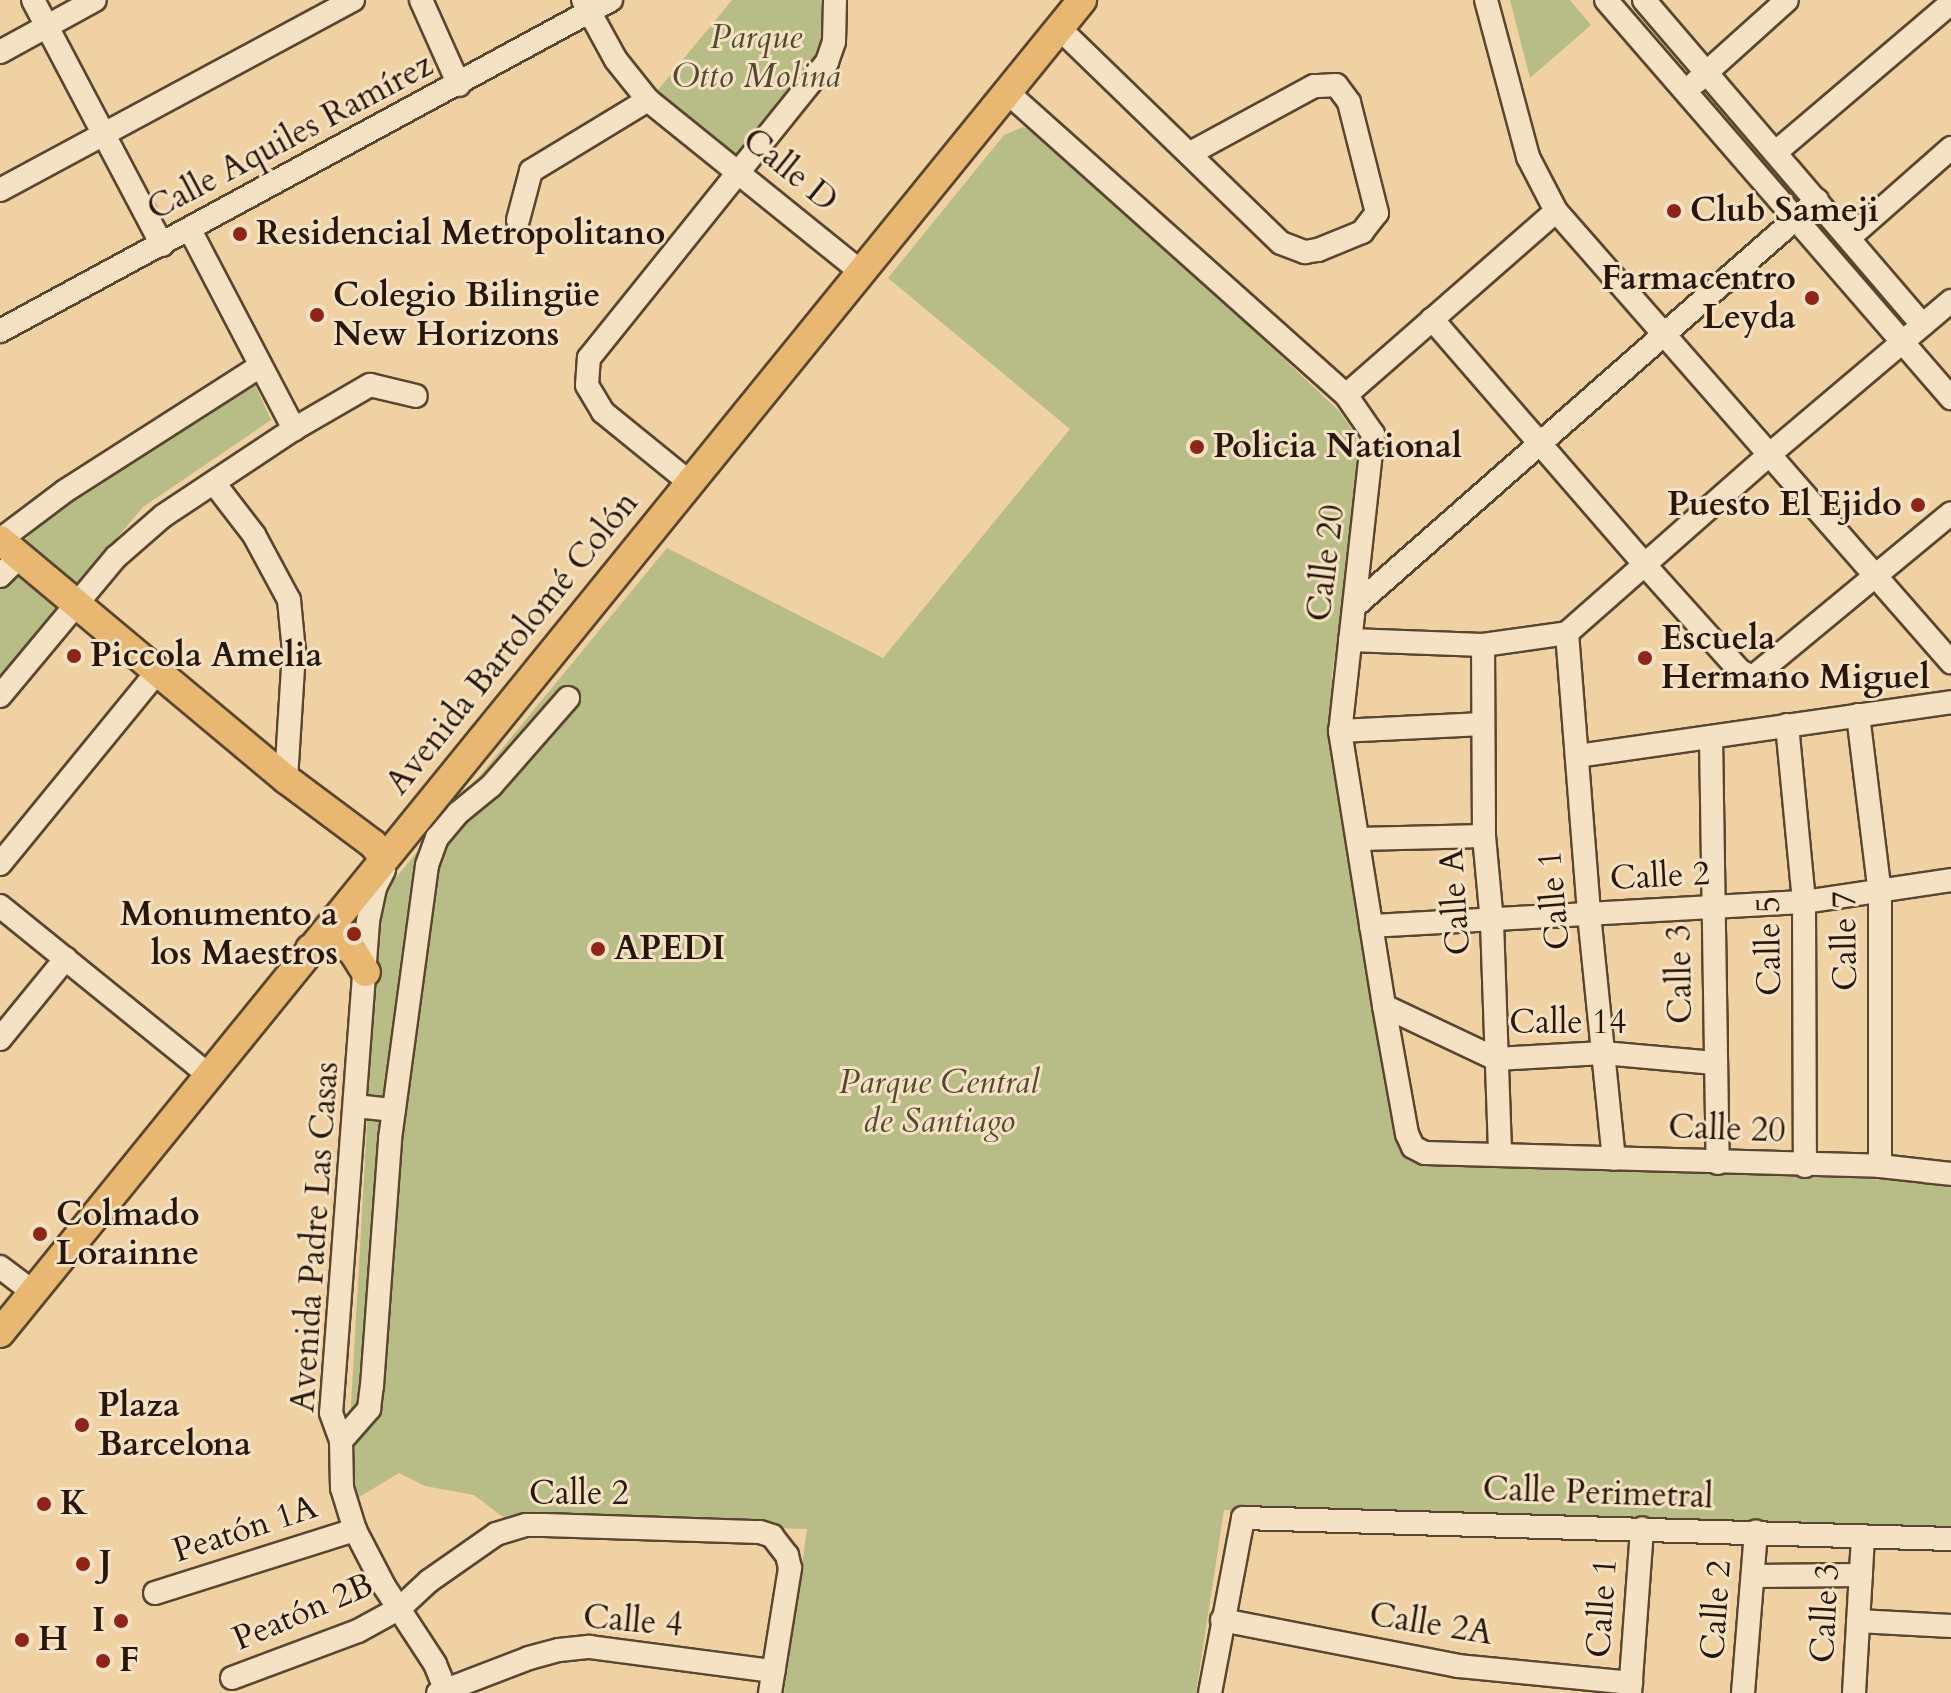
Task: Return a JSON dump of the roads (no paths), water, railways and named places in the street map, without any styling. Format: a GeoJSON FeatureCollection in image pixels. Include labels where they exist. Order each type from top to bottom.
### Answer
{"type":"FeatureCollection","features":[{"type":"Feature","properties":{"kind":"main road","name":"Avenida Bartolomé Colón"},"geometry":{"type":"LineString","coordinates":[[0,1333],[383,857],[1082,0]]}},
{"type":"Feature","properties":{"kind":"main road"},"geometry":{"type":"LineString","coordinates":[[5,553],[75,604],[286,779],[373,844],[383,857]]}},
{"type":"Feature","properties":{"kind":"main road"},"geometry":{"type":"LineString","coordinates":[[310,949],[341,945],[352,950],[366,972]]}},
{"type":"Feature","properties":{"kind":"street"},"geometry":{"type":"LineString","coordinates":[[33,0],[162,245]]}},
{"type":"Feature","properties":{"kind":"street"},"geometry":{"type":"LineString","coordinates":[[0,52],[95,0]]}},
{"type":"Feature","properties":{"kind":"street"},"geometry":{"type":"LineString","coordinates":[[0,190],[353,0]]}},
{"type":"Feature","properties":{"kind":"street"},"geometry":{"type":"LineString","coordinates":[[421,0],[459,85]]}},
{"type":"Feature","properties":{"kind":"street","name":"Calle Aquiles Ramírez"},"geometry":{"type":"LineString","coordinates":[[0,331],[459,85],[586,6],[611,0]]}},
{"type":"Feature","properties":{"kind":"street"},"geometry":{"type":"LineString","coordinates":[[689,482],[603,412],[592,396],[586,373],[599,342],[827,62],[834,42],[835,0]]}},
{"type":"Feature","properties":{"kind":"street"},"geometry":{"type":"LineString","coordinates":[[1486,0],[1528,157],[1556,211],[1951,662]]}},
{"type":"Feature","properties":{"kind":"street"},"geometry":{"type":"LineString","coordinates":[[1644,0],[1923,325]]}},
{"type":"Feature","properties":{"kind":"street"},"geometry":{"type":"LineString","coordinates":[[1685,91],[1787,0]]}},
{"type":"Feature","properties":{"kind":"street"},"geometry":{"type":"LineString","coordinates":[[1776,152],[1951,3]]}},
{"type":"Feature","properties":{"kind":"street"},"geometry":{"type":"LineString","coordinates":[[1617,4],[1685,91],[1951,398]]}},
{"type":"Feature","properties":{"kind":"street","name":"Calle D"},"geometry":{"type":"LineString","coordinates":[[586,6],[616,60],[648,100],[860,271]]}},
{"type":"Feature","properties":{"kind":"street"},"geometry":{"type":"LineString","coordinates":[[1059,28],[1269,232],[1293,250],[1318,250],[1362,232],[1377,213],[1349,102],[1336,85],[1314,86],[1189,154]]}},
{"type":"Feature","properties":{"kind":"street","name":"Calle 20"},"geometry":{"type":"LineString","coordinates":[[1007,92],[1346,395],[1373,434],[1340,731],[1384,1006],[1407,1134],[1413,1147],[1425,1153],[1880,1166],[1951,1174]]}},
{"type":"Feature","properties":{"kind":"street"},"geometry":{"type":"LineString","coordinates":[[518,220],[531,171],[648,100]]}},
{"type":"Feature","properties":{"kind":"street"},"geometry":{"type":"LineString","coordinates":[[1850,237],[1951,148]]}},
{"type":"Feature","properties":{"kind":"street"},"geometry":{"type":"LineString","coordinates":[[1355,606],[1817,200]]}},
{"type":"Feature","properties":{"kind":"street"},"geometry":{"type":"LineString","coordinates":[[1346,395],[1556,211]]}},
{"type":"Feature","properties":{"kind":"street"},"geometry":{"type":"LineString","coordinates":[[190,230],[294,429]]}},
{"type":"Feature","properties":{"kind":"street"},"geometry":{"type":"LineString","coordinates":[[1350,640],[1483,645],[1567,633],[1770,454],[1951,301]]}},
{"type":"Feature","properties":{"kind":"street"},"geometry":{"type":"LineString","coordinates":[[1432,319],[1542,442],[1644,564],[1740,671],[1753,677],[1765,671],[1951,513]]}},
{"type":"Feature","properties":{"kind":"street"},"geometry":{"type":"LineString","coordinates":[[5,553],[65,491],[259,367]]}},
{"type":"Feature","properties":{"kind":"street"},"geometry":{"type":"LineString","coordinates":[[0,696],[116,557],[163,516],[294,429],[370,385],[416,396]]}},
{"type":"Feature","properties":{"kind":"street"},"geometry":{"type":"LineString","coordinates":[[214,483],[254,535],[289,600],[294,652],[286,779]]}},
{"type":"Feature","properties":{"kind":"street","name":"Calle 1"},"geometry":{"type":"LineString","coordinates":[[1567,633],[1589,914],[1614,1159]]}},
{"type":"Feature","properties":{"kind":"street","name":"Calle A"},"geometry":{"type":"LineString","coordinates":[[1483,645],[1484,836],[1492,922],[1500,1155]]}},
{"type":"Feature","properties":{"kind":"street"},"geometry":{"type":"LineString","coordinates":[[0,864],[157,672]]}},
{"type":"Feature","properties":{"kind":"street"},"geometry":{"type":"LineString","coordinates":[[341,1441],[369,1409],[394,1110],[427,865],[437,838],[464,807],[491,786],[568,698]]}},
{"type":"Feature","properties":{"kind":"street"},"geometry":{"type":"LineString","coordinates":[[1577,756],[1951,702]]}},
{"type":"Feature","properties":{"kind":"street","name":"Calle 7"},"geometry":{"type":"LineString","coordinates":[[1858,715],[1880,893],[1880,1166]]}},
{"type":"Feature","properties":{"kind":"street"},"geometry":{"type":"LineString","coordinates":[[1340,731],[1482,724]]}},
{"type":"Feature","properties":{"kind":"street","name":"Calle 5"},"geometry":{"type":"LineString","coordinates":[[1787,725],[1804,902],[1805,1166]]}},
{"type":"Feature","properties":{"kind":"street","name":"Calle 3"},"geometry":{"type":"LineString","coordinates":[[1711,737],[1718,1163]]}},
{"type":"Feature","properties":{"kind":"street"},"geometry":{"type":"LineString","coordinates":[[430,801],[464,807]]}},
{"type":"Feature","properties":{"kind":"street"},"geometry":{"type":"LineString","coordinates":[[1359,839],[1484,836]]}},
{"type":"Feature","properties":{"kind":"street","name":"Avenida Padre Las Casas"},"geometry":{"type":"LineString","coordinates":[[383,857],[384,870],[371,905],[331,1413],[341,1441],[342,1488],[355,1530],[435,1664],[447,1692]]}},
{"type":"Feature","properties":{"kind":"street","name":"Calle 2"},"geometry":{"type":"LineString","coordinates":[[1371,926],[1492,922],[1804,902],[1951,880]]}},
{"type":"Feature","properties":{"kind":"street"},"geometry":{"type":"LineString","coordinates":[[0,906],[209,1075]]}},
{"type":"Feature","properties":{"kind":"street"},"geometry":{"type":"LineString","coordinates":[[0,1039],[66,958]]}},
{"type":"Feature","properties":{"kind":"street","name":"Calle 14"},"geometry":{"type":"LineString","coordinates":[[1384,1006],[1496,1059],[1603,1053],[1715,1063]]}},
{"type":"Feature","properties":{"kind":"street"},"geometry":{"type":"LineString","coordinates":[[355,1106],[394,1110]]}},
{"type":"Feature","properties":{"kind":"street"},"geometry":{"type":"LineString","coordinates":[[0,1267],[33,1292]]}},
{"type":"Feature","properties":{"kind":"street","name":"Calle Perimetral"},"geometry":{"type":"LineString","coordinates":[[1222,1620],[1243,1518],[1951,1539]]}},
{"type":"Feature","properties":{"kind":"street","name":"Calle 2"},"geometry":{"type":"LineString","coordinates":[[400,1608],[429,1581],[496,1534],[526,1525],[760,1532],[780,1544],[790,1568],[771,1682]]}},
{"type":"Feature","properties":{"kind":"street","name":"Calle 1"},"geometry":{"type":"LineString","coordinates":[[1630,1688],[1642,1528]]}},
{"type":"Feature","properties":{"kind":"street","name":"Peatón 1A"},"geometry":{"type":"LineString","coordinates":[[155,1593],[355,1530]]}},
{"type":"Feature","properties":{"kind":"street","name":"Calle 2"},"geometry":{"type":"LineString","coordinates":[[1743,1693],[1756,1532]]}},
{"type":"Feature","properties":{"kind":"street","name":"Calle 3"},"geometry":{"type":"LineString","coordinates":[[1854,1693],[1863,1536]]}},
{"type":"Feature","properties":{"kind":"street"},"geometry":{"type":"LineString","coordinates":[[1753,1576],[1861,1575]]}},
{"type":"Feature","properties":{"kind":"street","name":"Peatón 2B"},"geometry":{"type":"LineString","coordinates":[[232,1678],[327,1645],[400,1608]]}},
{"type":"Feature","properties":{"kind":"street"},"geometry":{"type":"LineString","coordinates":[[1210,1693],[1222,1620]]}},
{"type":"Feature","properties":{"kind":"street","name":"Calle 2A"},"geometry":{"type":"LineString","coordinates":[[1222,1620],[1458,1666],[1630,1688]]}},
{"type":"Feature","properties":{"kind":"street"},"geometry":{"type":"LineString","coordinates":[[1858,1621],[1951,1626]]}},
{"type":"Feature","properties":{"kind":"street","name":"Calle 4"},"geometry":{"type":"LineString","coordinates":[[438,1693],[529,1658],[559,1650],[590,1647],[771,1682]]}},
{"type":"Feature","properties":{"kind":"place","name":"Club Sameji"},"geometry":{"type":"Point","coordinates":[1674,211]}},
{"type":"Feature","properties":{"kind":"place","name":"Residencial Metropolitano"},"geometry":{"type":"Point","coordinates":[240,234]}},
{"type":"Feature","properties":{"kind":"place","name":"Farmacentro Leyda"},"geometry":{"type":"Point","coordinates":[1812,298]}},
{"type":"Feature","properties":{"kind":"place","name":"Colegio Bilingüe New Horizons"},"geometry":{"type":"Point","coordinates":[317,315]}},
{"type":"Feature","properties":{"kind":"place","name":"Policia National"},"geometry":{"type":"Point","coordinates":[1197,447]}},
{"type":"Feature","properties":{"kind":"place","name":"Puesto El Ejido"},"geometry":{"type":"Point","coordinates":[1918,505]}},
{"type":"Feature","properties":{"kind":"place","name":"Piccola Amelia"},"geometry":{"type":"Point","coordinates":[74,656]}},
{"type":"Feature","properties":{"kind":"place","name":"Escuela Hermano Miguel"},"geometry":{"type":"Point","coordinates":[1645,658]}},
{"type":"Feature","properties":{"kind":"place","name":"Monumento a los Maestros"},"geometry":{"type":"Point","coordinates":[354,934]}},
{"type":"Feature","properties":{"kind":"place","name":"APEDI"},"geometry":{"type":"Point","coordinates":[598,949]}},
{"type":"Feature","properties":{"kind":"place","name":"Colmado Lorainne"},"geometry":{"type":"Point","coordinates":[40,1234]}},
{"type":"Feature","properties":{"kind":"place","name":"Plaza Barcelona"},"geometry":{"type":"Point","coordinates":[82,1425]}},
{"type":"Feature","properties":{"kind":"place","name":"K"},"geometry":{"type":"Point","coordinates":[44,1504]}},
{"type":"Feature","properties":{"kind":"place","name":"J"},"geometry":{"type":"Point","coordinates":[83,1564]}},
{"type":"Feature","properties":{"kind":"place","name":"I"},"geometry":{"type":"Point","coordinates":[121,1621]}},
{"type":"Feature","properties":{"kind":"place","name":"H"},"geometry":{"type":"Point","coordinates":[22,1640]}},
{"type":"Feature","properties":{"kind":"place","name":"F"},"geometry":{"type":"Point","coordinates":[103,1661]}},
{"type":"Feature","properties":{"kind":"park label","name":"Parque Otto Molina"},"geometry":{"type":"Point","coordinates":[756,56]}},
{"type":"Feature","properties":{"kind":"park label","name":"Parque Central de Santiago"},"geometry":{"type":"Point","coordinates":[939,1102]}}]}
